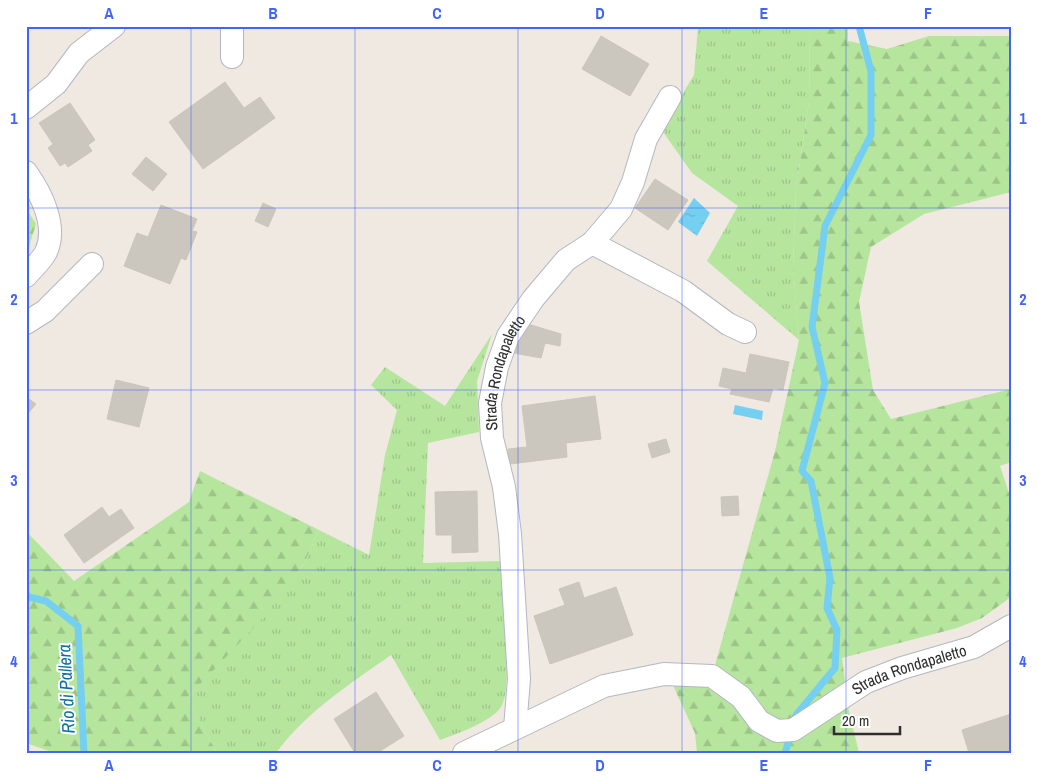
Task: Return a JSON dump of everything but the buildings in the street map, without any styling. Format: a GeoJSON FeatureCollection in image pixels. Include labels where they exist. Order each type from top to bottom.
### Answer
{"type":"FeatureCollection","features":[{"type":"Feature","properties":{"kind":"street"},"geometry":{"type":"LineString","coordinates":[[26,108],[56,84],[79,53],[114,26]]}},
{"type":"Feature","properties":{"kind":"street"},"geometry":{"type":"LineString","coordinates":[[232,26],[232,57]]}},
{"type":"Feature","properties":{"kind":"street","name":"Strada Rondapaletto"},"geometry":{"type":"LineString","coordinates":[[515,728],[520,680],[510,534],[504,487],[492,438],[490,403],[497,366],[508,336],[533,299],[566,260],[592,243],[621,209],[634,182],[646,139],[670,97]]}},
{"type":"Feature","properties":{"kind":"street"},"geometry":{"type":"LineString","coordinates":[[26,172],[38,190],[46,212],[50,234],[46,252],[26,276]]}},
{"type":"Feature","properties":{"kind":"street"},"geometry":{"type":"LineString","coordinates":[[592,243],[667,282],[728,324],[745,332]]}},
{"type":"Feature","properties":{"kind":"street"},"geometry":{"type":"LineString","coordinates":[[26,323],[45,311],[92,264]]}},
{"type":"Feature","properties":{"kind":"street","name":"Strada Rondapaletto"},"geometry":{"type":"LineString","coordinates":[[464,753],[604,686],[664,674],[712,676],[741,697],[759,721],[785,731],[866,682],[902,668],[974,646],[1011,626]]}},
{"type":"Feature","properties":{"kind":"green space"},"geometry":{"type":"Polygon","coordinates":[[[698,26],[805,26],[810,33],[809,102],[796,188],[793,266],[799,340],[707,261],[738,206],[692,173],[661,129],[694,75],[698,26]]]}},
{"type":"Feature","properties":{"kind":"green space"},"geometry":{"type":"Polygon","coordinates":[[[805,26],[848,26],[848,41],[887,49],[929,36],[1011,36],[1011,192],[924,214],[871,247],[859,302],[873,390],[891,419],[1011,389],[1011,462],[1000,466],[1011,499],[1011,597],[982,618],[957,628],[842,658],[848,707],[859,753],[697,753],[695,733],[671,681],[710,683],[775,451],[799,340],[793,267],[796,188],[809,102],[810,33],[805,26]]]}},
{"type":"Feature","properties":{"kind":"green space"},"geometry":{"type":"Polygon","coordinates":[[[26,208],[36,224],[26,256],[26,208]]]}},
{"type":"Feature","properties":{"kind":"green space"},"geometry":{"type":"Polygon","coordinates":[[[492,334],[477,381],[479,432],[428,443],[423,563],[501,561],[507,680],[505,696],[501,707],[490,718],[440,740],[391,655],[329,700],[301,724],[276,753],[217,753],[187,698],[261,619],[305,562],[319,530],[369,555],[385,455],[397,410],[371,385],[385,367],[445,406],[492,334]]]}},
{"type":"Feature","properties":{"kind":"green space"},"geometry":{"type":"Polygon","coordinates":[[[200,471],[319,530],[305,562],[261,620],[187,698],[217,753],[55,753],[26,743],[26,721],[30,709],[26,708],[26,531],[74,581],[189,502],[200,471]]]}},
{"type":"Feature","properties":{"kind":"water"},"geometry":{"type":"Polygon","coordinates":[[[694,198],[710,213],[697,236],[678,222],[694,198]]]}},
{"type":"Feature","properties":{"kind":"water"},"geometry":{"type":"Polygon","coordinates":[[[735,405],[763,411],[762,420],[733,414],[735,405]]]}},
{"type":"Feature","properties":{"kind":"waterway"},"geometry":{"type":"LineString","coordinates":[[794,721],[796,715],[835,668],[837,630],[827,608],[830,578],[811,481],[802,471],[825,383],[812,327],[825,226],[871,135],[871,71],[859,26]]}},
{"type":"Feature","properties":{"kind":"waterway","name":"Rio di Pallera"},"geometry":{"type":"LineString","coordinates":[[26,593],[29,597],[46,601],[78,626],[84,753]]}},
{"type":"Feature","properties":{"kind":"waterway"},"geometry":{"type":"LineString","coordinates":[[785,753],[791,734]]}}]}
